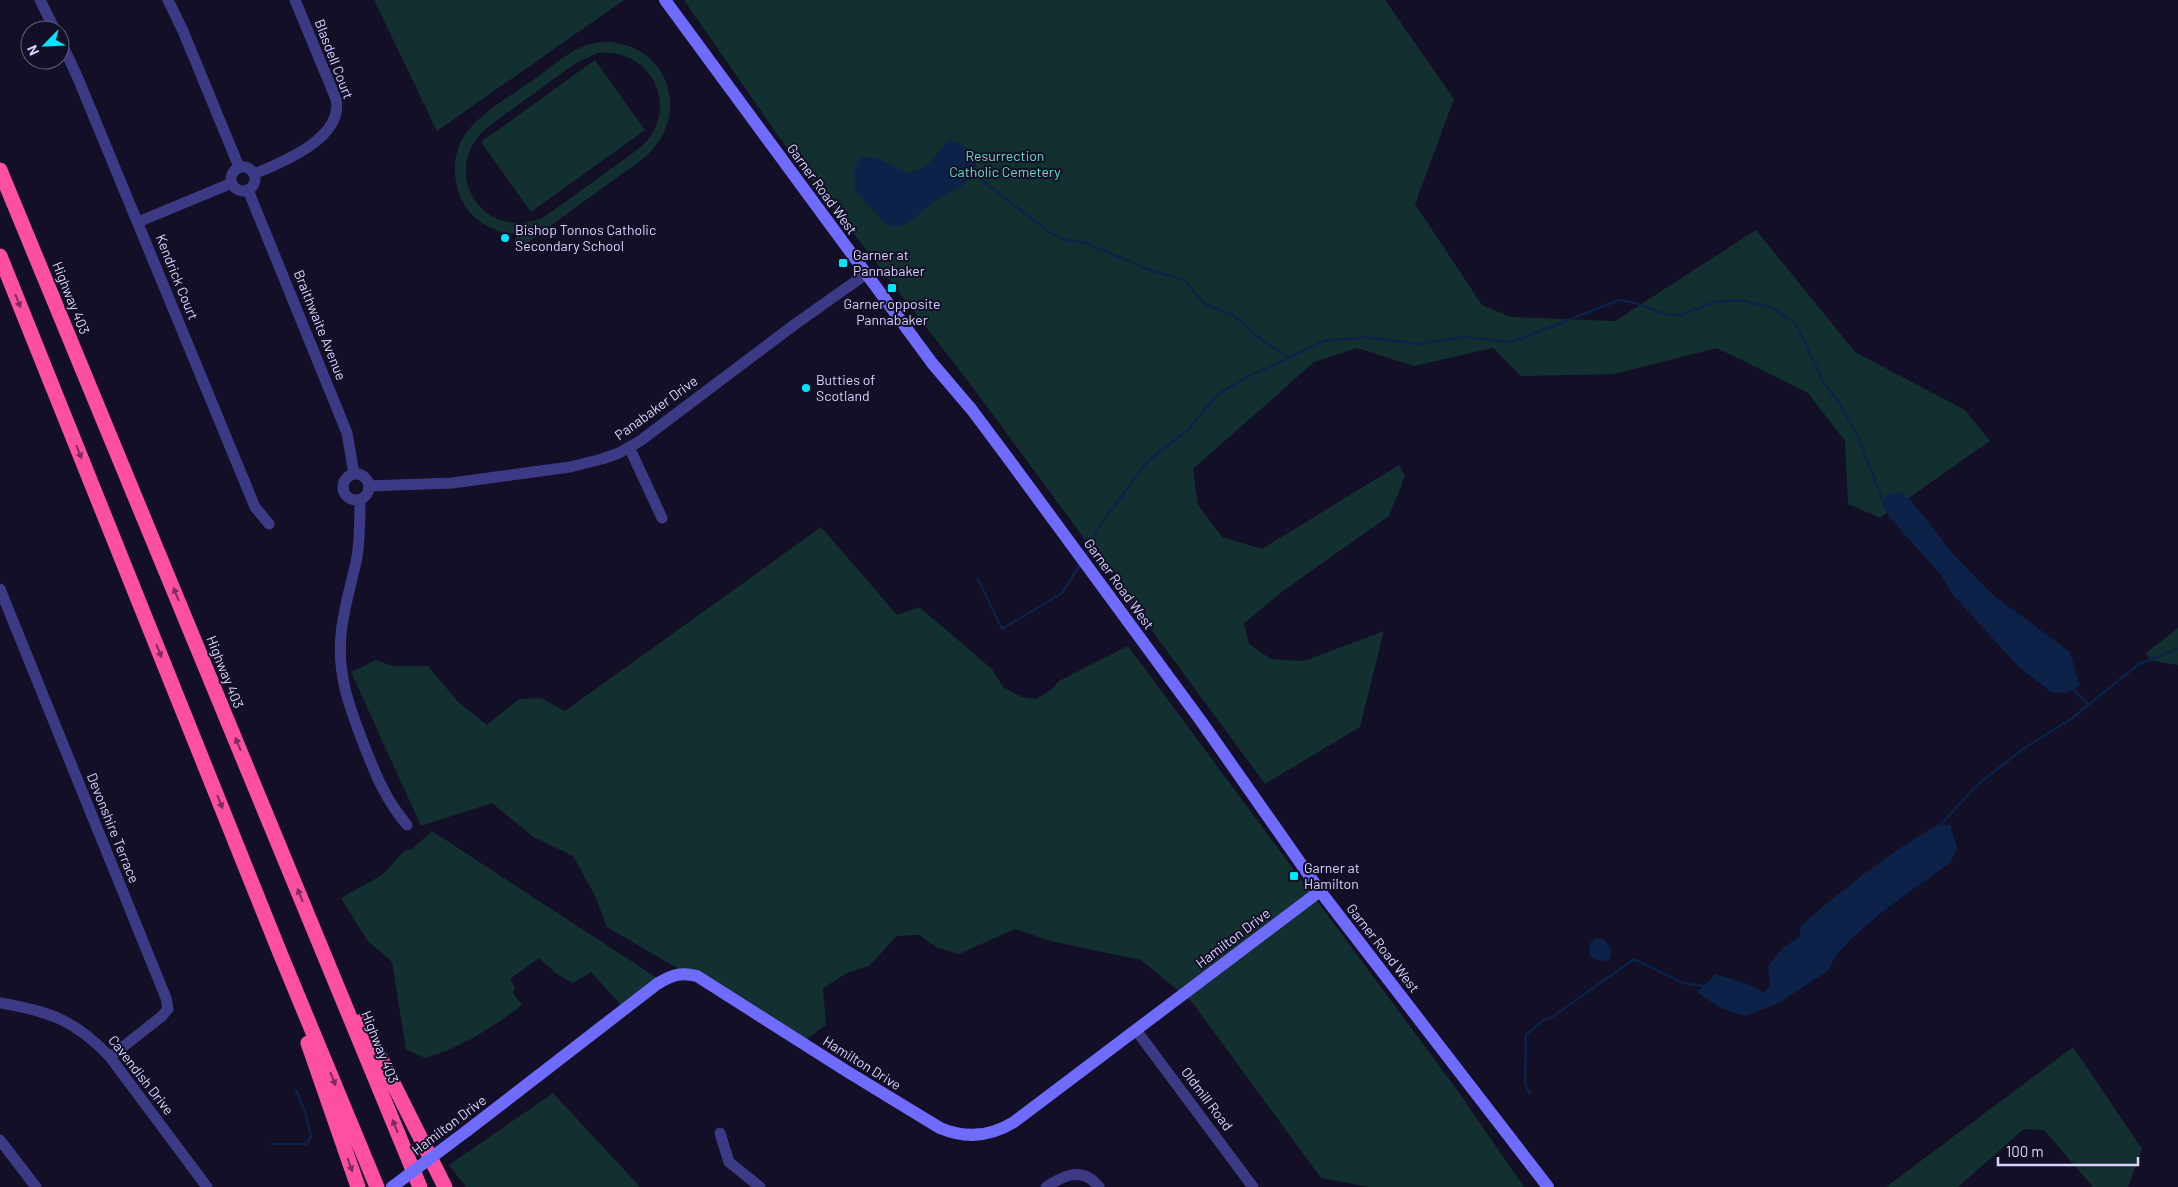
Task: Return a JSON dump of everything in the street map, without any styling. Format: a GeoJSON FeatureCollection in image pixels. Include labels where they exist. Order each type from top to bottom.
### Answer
{"type":"FeatureCollection","features":[{"type":"Feature","properties":{"kind":"highway","name":"Highway 403"},"geometry":{"type":"LineString","coordinates":[[0,170],[420,1187]]}},
{"type":"Feature","properties":{"kind":"highway"},"geometry":{"type":"LineString","coordinates":[[0,256],[280,953],[378,1187]]}},
{"type":"Feature","properties":{"kind":"highway"},"geometry":{"type":"LineString","coordinates":[[311,922],[445,1187]]}},
{"type":"Feature","properties":{"kind":"highway"},"geometry":{"type":"LineString","coordinates":[[280,953],[317,1072],[358,1187]]}},
{"type":"Feature","properties":{"kind":"main road","name":"Garner Road West"},"geometry":{"type":"LineString","coordinates":[[665,0],[932,363],[972,410],[1013,465],[1201,721],[1320,891],[1548,1187]]}},
{"type":"Feature","properties":{"kind":"main road","name":"Hamilton Drive"},"geometry":{"type":"LineString","coordinates":[[392,1187],[657,984],[670,976],[683,972],[697,976],[931,1123],[961,1135],[984,1134],[1008,1125],[1320,891]]}},
{"type":"Feature","properties":{"kind":"street"},"geometry":{"type":"LineString","coordinates":[[40,0],[50,20]]}},
{"type":"Feature","properties":{"kind":"street"},"geometry":{"type":"LineString","coordinates":[[168,0],[183,31],[239,167]]}},
{"type":"Feature","properties":{"kind":"street","name":"Blasdell Court"},"geometry":{"type":"LineString","coordinates":[[254,174],[284,162],[303,150],[332,126],[337,115],[336,99],[296,0]]}},
{"type":"Feature","properties":{"kind":"street","name":"Kendrick Court"},"geometry":{"type":"LineString","coordinates":[[70,61],[255,507],[269,524]]}},
{"type":"Feature","properties":{"kind":"street"},"geometry":{"type":"LineString","coordinates":[[239,167],[253,170],[254,174],[256,181],[248,190],[238,190],[232,183],[233,173],[239,167]]}},
{"type":"Feature","properties":{"kind":"street"},"geometry":{"type":"LineString","coordinates":[[138,222],[232,183]]}},
{"type":"Feature","properties":{"kind":"street","name":"Braithwaite Avenue"},"geometry":{"type":"LineString","coordinates":[[248,190],[347,432],[354,474]]}},
{"type":"Feature","properties":{"kind":"street","name":"Panabaker Drive"},"geometry":{"type":"LineString","coordinates":[[369,486],[446,483],[570,467],[590,463],[629,448],[866,274]]}},
{"type":"Feature","properties":{"kind":"street"},"geometry":{"type":"LineString","coordinates":[[629,448],[662,518]]}},
{"type":"Feature","properties":{"kind":"street"},"geometry":{"type":"LineString","coordinates":[[354,474],[362,476],[369,486],[368,494],[360,500],[348,498],[343,490],[344,481],[354,474]]}},
{"type":"Feature","properties":{"kind":"street"},"geometry":{"type":"LineString","coordinates":[[360,500],[357,557],[341,633],[340,664],[342,681],[352,714],[385,796],[407,825]]}},
{"type":"Feature","properties":{"kind":"street","name":"Devonshire Terrace"},"geometry":{"type":"LineString","coordinates":[[0,588],[166,998],[168,1009],[161,1018],[110,1057]]}},
{"type":"Feature","properties":{"kind":"street","name":"Cavendish Drive"},"geometry":{"type":"LineString","coordinates":[[0,1003],[52,1015],[74,1025],[96,1043],[110,1057],[208,1187]]}},
{"type":"Feature","properties":{"kind":"street","name":"Oldmill Road"},"geometry":{"type":"LineString","coordinates":[[1136,1030],[1253,1187]]}},
{"type":"Feature","properties":{"kind":"street"},"geometry":{"type":"LineString","coordinates":[[720,1133],[729,1162],[760,1187]]}},
{"type":"Feature","properties":{"kind":"street"},"geometry":{"type":"LineString","coordinates":[[0,1140],[36,1187]]}},
{"type":"Feature","properties":{"kind":"street"},"geometry":{"type":"LineString","coordinates":[[1046,1187],[1061,1176],[1074,1174],[1090,1178],[1099,1187]]}},
{"type":"Feature","properties":{"kind":"green space"},"geometry":{"type":"Polygon","coordinates":[[[374,0],[624,0],[437,131],[374,0]]]}},
{"type":"Feature","properties":{"kind":"green space","name":"Resurrection Catholic Cemetery"},"geometry":{"type":"Polygon","coordinates":[[[684,0],[1385,0],[1454,99],[1415,204],[1482,305],[1511,317],[1615,321],[1756,230],[1855,352],[1965,410],[1990,441],[1880,518],[1848,504],[1845,441],[1808,393],[1717,348],[1614,374],[1521,376],[1493,348],[1414,366],[1357,348],[1314,362],[1193,469],[1198,505],[1222,537],[1262,549],[1399,465],[1405,476],[1389,516],[1283,591],[1244,623],[1249,644],[1271,659],[1304,661],[1384,631],[1360,727],[1265,784],[974,389],[779,137],[684,0]]]}},
{"type":"Feature","properties":{"kind":"green space"},"geometry":{"type":"Polygon","coordinates":[[[610,42],[631,47],[648,57],[660,71],[668,87],[670,105],[667,124],[659,142],[644,158],[520,248],[514,240],[521,234],[506,233],[485,225],[473,216],[463,202],[456,184],[455,175],[456,156],[459,147],[469,129],[486,113],[563,58],[583,46],[610,42]],[[598,53],[576,63],[489,126],[474,143],[467,162],[467,181],[473,198],[485,212],[502,220],[522,223],[544,217],[637,150],[651,136],[658,119],[660,102],[656,86],[648,72],[635,61],[618,54],[598,53]]]}},
{"type":"Feature","properties":{"kind":"green space"},"geometry":{"type":"Polygon","coordinates":[[[595,60],[645,130],[531,212],[481,142],[595,60]]]}},
{"type":"Feature","properties":{"kind":"green space"},"geometry":{"type":"Polygon","coordinates":[[[821,527],[897,615],[919,607],[992,669],[1003,687],[1022,697],[1036,699],[1051,690],[1059,681],[1128,646],[1455,1087],[1524,1187],[1369,1187],[1321,1178],[1192,1002],[1141,960],[1050,941],[1015,929],[959,954],[938,948],[919,935],[897,936],[869,966],[847,973],[823,988],[826,1025],[803,1042],[607,927],[595,896],[573,856],[532,836],[492,803],[421,826],[351,672],[376,660],[393,666],[428,666],[458,702],[487,725],[519,699],[541,698],[565,711],[821,527]]]}},
{"type":"Feature","properties":{"kind":"green space"},"geometry":{"type":"Polygon","coordinates":[[[2178,628],[2178,665],[2150,660],[2146,653],[2178,628]]]}},
{"type":"Feature","properties":{"kind":"green space"},"geometry":{"type":"Polygon","coordinates":[[[432,831],[657,978],[621,1005],[591,972],[573,983],[557,974],[539,958],[510,979],[515,987],[513,993],[522,1005],[499,1022],[464,1043],[425,1058],[406,1049],[392,962],[367,940],[341,898],[382,875],[404,851],[412,849],[432,831]]]}},
{"type":"Feature","properties":{"kind":"green space"},"geometry":{"type":"Polygon","coordinates":[[[2073,1047],[2142,1149],[2128,1187],[2093,1187],[2044,1130],[2024,1129],[1958,1187],[1886,1187],[2073,1047]]]}},
{"type":"Feature","properties":{"kind":"green space"},"geometry":{"type":"Polygon","coordinates":[[[553,1093],[640,1187],[466,1187],[449,1165],[553,1093]]]}},
{"type":"Feature","properties":{"kind":"water"},"geometry":{"type":"Polygon","coordinates":[[[948,140],[960,143],[976,157],[974,174],[963,185],[939,198],[905,225],[894,227],[885,223],[855,191],[854,169],[860,157],[874,157],[909,173],[921,169],[930,162],[948,140]]]}},
{"type":"Feature","properties":{"kind":"water"},"geometry":{"type":"Polygon","coordinates":[[[1900,492],[1910,499],[1952,553],[1993,595],[2070,652],[2080,686],[2065,693],[2051,692],[2017,665],[1954,596],[1941,575],[1889,517],[1882,502],[1888,494],[1900,492]]]}},
{"type":"Feature","properties":{"kind":"water"},"geometry":{"type":"Polygon","coordinates":[[[1939,824],[1950,825],[1957,848],[1951,862],[1864,927],[1836,957],[1829,970],[1779,1003],[1745,1016],[1720,1008],[1697,992],[1716,974],[1750,985],[1763,992],[1770,987],[1768,966],[1782,949],[1800,936],[1800,927],[1867,872],[1939,824]]]}},
{"type":"Feature","properties":{"kind":"water"},"geometry":{"type":"Polygon","coordinates":[[[1596,938],[1605,940],[1612,951],[1609,961],[1597,960],[1590,956],[1589,944],[1596,938]]]}},
{"type":"Feature","properties":{"kind":"waterway"},"geometry":{"type":"LineString","coordinates":[[974,174],[1049,232],[1063,239],[1085,243],[1150,270],[1184,280],[1206,305],[1233,315],[1263,341],[1288,357]]}},
{"type":"Feature","properties":{"kind":"waterway"},"geometry":{"type":"LineString","coordinates":[[1086,556],[1098,528],[1147,462],[1188,430],[1217,395],[1241,380],[1324,341],[1366,337],[1418,344],[1464,337],[1512,342],[1619,300],[1635,303],[1664,314],[1680,315],[1715,302],[1738,300],[1771,307],[1796,324],[1825,385],[1839,402],[1857,435],[1884,503]]}},
{"type":"Feature","properties":{"kind":"waterway"},"geometry":{"type":"LineString","coordinates":[[978,579],[1002,629],[1062,593],[1080,565]]}},
{"type":"Feature","properties":{"kind":"waterway"},"geometry":{"type":"LineString","coordinates":[[1941,824],[1978,784],[2023,749],[2071,719],[2139,664],[2178,649]]}},
{"type":"Feature","properties":{"kind":"waterway"},"geometry":{"type":"LineString","coordinates":[[2071,687],[2088,704]]}},
{"type":"Feature","properties":{"kind":"waterway"},"geometry":{"type":"LineString","coordinates":[[1530,1094],[1525,1084],[1526,1035],[1544,1020],[1552,1017],[1634,959],[1683,983],[1703,986]]}},
{"type":"Feature","properties":{"kind":"waterway"},"geometry":{"type":"LineString","coordinates":[[271,1144],[307,1144],[311,1136],[305,1111],[296,1090]]}},
{"type":"Feature","properties":{"kind":"place","name":"Bishop Tonnos Catholic Secondary School"},"geometry":{"type":"Point","coordinates":[505,238]}},
{"type":"Feature","properties":{"kind":"place","name":"Garner at Pannabaker"},"geometry":{"type":"Point","coordinates":[843,263]}},
{"type":"Feature","properties":{"kind":"place","name":"Garner opposite Pannabaker"},"geometry":{"type":"Point","coordinates":[892,288]}},
{"type":"Feature","properties":{"kind":"place","name":"Butties of Scotland"},"geometry":{"type":"Point","coordinates":[806,388]}},
{"type":"Feature","properties":{"kind":"place","name":"Garner at Hamilton"},"geometry":{"type":"Point","coordinates":[1294,876]}}]}
